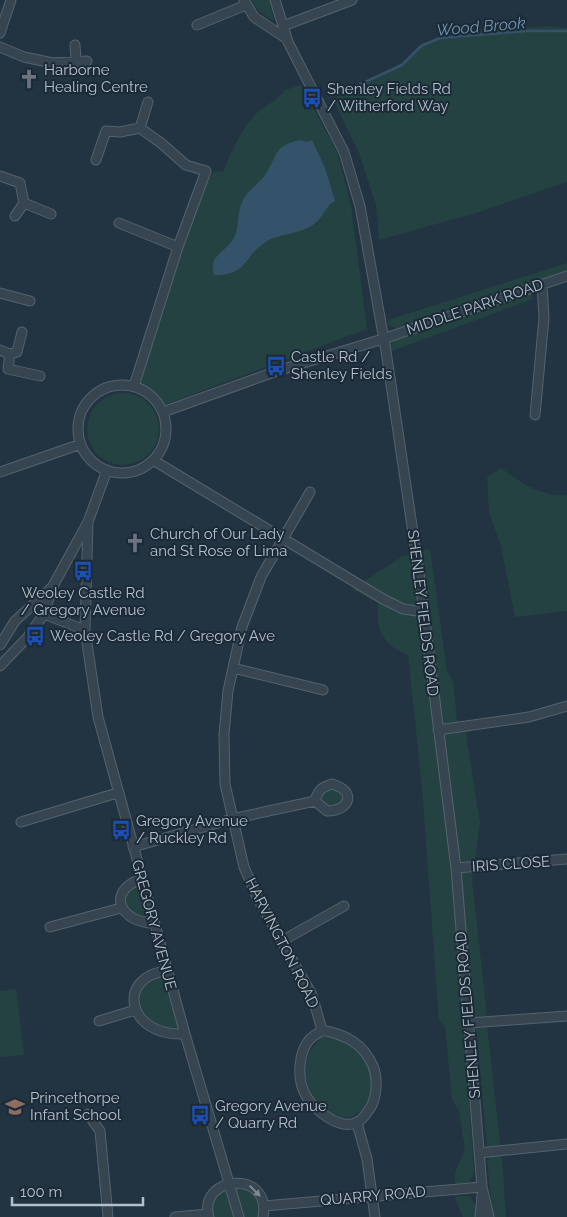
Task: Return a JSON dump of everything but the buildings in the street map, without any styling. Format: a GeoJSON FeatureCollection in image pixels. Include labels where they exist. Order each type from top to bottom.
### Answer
{"type":"FeatureCollection","features":[{"type":"Feature","properties":{"kind":"street"},"geometry":{"type":"LineString","coordinates":[[0,33],[11,0]]}},
{"type":"Feature","properties":{"kind":"street","name":"SHENLEY FIELDS ROAD"},"geometry":{"type":"LineString","coordinates":[[274,0],[287,39],[344,152],[360,206],[383,339],[424,612],[456,868],[482,1187],[480,1217]]}},
{"type":"Feature","properties":{"kind":"street"},"geometry":{"type":"LineString","coordinates":[[283,26],[352,0]]}},
{"type":"Feature","properties":{"kind":"street"},"geometry":{"type":"LineString","coordinates":[[197,25],[245,2]]}},
{"type":"Feature","properties":{"kind":"street","name":"SHENLEY FIELDS ROAD"},"geometry":{"type":"LineString","coordinates":[[245,2],[254,17],[287,39]]}},
{"type":"Feature","properties":{"kind":"street"},"geometry":{"type":"LineString","coordinates":[[75,46],[76,60]]}},
{"type":"Feature","properties":{"kind":"street"},"geometry":{"type":"LineString","coordinates":[[0,47],[24,56],[54,63],[76,60],[87,61]]}},
{"type":"Feature","properties":{"kind":"street"},"geometry":{"type":"LineString","coordinates":[[140,128],[148,102]]}},
{"type":"Feature","properties":{"kind":"street"},"geometry":{"type":"LineString","coordinates":[[96,160],[106,130],[120,132],[140,128],[186,165],[206,171],[178,247],[134,386]]}},
{"type":"Feature","properties":{"kind":"street"},"geometry":{"type":"LineString","coordinates":[[0,176],[20,183],[24,203],[15,216]]}},
{"type":"Feature","properties":{"kind":"street"},"geometry":{"type":"LineString","coordinates":[[24,203],[50,214]]}},
{"type":"Feature","properties":{"kind":"street"},"geometry":{"type":"LineString","coordinates":[[119,223],[156,240],[178,247]]}},
{"type":"Feature","properties":{"kind":"street","name":"MIDDLE PARK ROAD"},"geometry":{"type":"LineString","coordinates":[[163,412],[277,371],[383,339],[567,276]]}},
{"type":"Feature","properties":{"kind":"street"},"geometry":{"type":"LineString","coordinates":[[535,415],[544,318],[542,284]]}},
{"type":"Feature","properties":{"kind":"street"},"geometry":{"type":"LineString","coordinates":[[0,293],[30,300]]}},
{"type":"Feature","properties":{"kind":"street"},"geometry":{"type":"LineString","coordinates":[[0,350],[10,354],[17,352],[22,332]]}},
{"type":"Feature","properties":{"kind":"street"},"geometry":{"type":"LineString","coordinates":[[10,354],[8,368],[40,376]]}},
{"type":"Feature","properties":{"kind":"street"},"geometry":{"type":"LineString","coordinates":[[117,385],[134,386],[153,397],[163,412],[166,435],[160,452],[154,460],[136,470],[127,472],[107,470],[92,461],[81,444],[80,418],[93,396],[117,385]]}},
{"type":"Feature","properties":{"kind":"street"},"geometry":{"type":"LineString","coordinates":[[0,472],[81,444]]}},
{"type":"Feature","properties":{"kind":"street"},"geometry":{"type":"LineString","coordinates":[[154,460],[383,600],[403,609],[424,612]]}},
{"type":"Feature","properties":{"kind":"street"},"geometry":{"type":"LineString","coordinates":[[0,666],[27,638],[44,614],[53,586],[88,522],[107,470]]}},
{"type":"Feature","properties":{"kind":"street","name":"HARVINGTON ROAD"},"geometry":{"type":"LineString","coordinates":[[310,492],[282,539],[258,586],[242,628],[228,691],[224,734],[225,784],[244,867],[257,897],[312,995],[322,1030]]}},
{"type":"Feature","properties":{"kind":"street","name":"GREGORY AVENUE"},"geometry":{"type":"LineString","coordinates":[[88,522],[85,630],[98,717],[141,879],[239,1217]]}},
{"type":"Feature","properties":{"kind":"street"},"geometry":{"type":"LineString","coordinates":[[0,645],[15,622],[53,586]]}},
{"type":"Feature","properties":{"kind":"street"},"geometry":{"type":"LineString","coordinates":[[44,614],[85,630]]}},
{"type":"Feature","properties":{"kind":"street"},"geometry":{"type":"LineString","coordinates":[[233,668],[323,690]]}},
{"type":"Feature","properties":{"kind":"street"},"geometry":{"type":"LineString","coordinates":[[438,730],[529,718],[567,706]]}},
{"type":"Feature","properties":{"kind":"street"},"geometry":{"type":"LineString","coordinates":[[21,822],[117,793]]}},
{"type":"Feature","properties":{"kind":"street"},"geometry":{"type":"LineString","coordinates":[[133,847],[232,819],[315,801]]}},
{"type":"Feature","properties":{"kind":"street","name":"IRIS CLOSE"},"geometry":{"type":"LineString","coordinates":[[456,868],[567,859]]}},
{"type":"Feature","properties":{"kind":"street"},"geometry":{"type":"LineString","coordinates":[[141,879],[126,888],[121,896],[121,908],[128,916],[136,920],[154,923]]}},
{"type":"Feature","properties":{"kind":"street"},"geometry":{"type":"LineString","coordinates":[[282,941],[344,906]]}},
{"type":"Feature","properties":{"kind":"street"},"geometry":{"type":"LineString","coordinates":[[50,927],[121,908]]}},
{"type":"Feature","properties":{"kind":"street"},"geometry":{"type":"LineString","coordinates":[[167,971],[155,972],[141,983],[135,1000],[135,1010],[148,1026],[174,1035],[185,1034]]}},
{"type":"Feature","properties":{"kind":"street"},"geometry":{"type":"LineString","coordinates":[[99,1021],[135,1010]]}},
{"type":"Feature","properties":{"kind":"street"},"geometry":{"type":"LineString","coordinates":[[469,1023],[567,1016]]}},
{"type":"Feature","properties":{"kind":"street"},"geometry":{"type":"LineString","coordinates":[[322,1030],[339,1034],[354,1041],[367,1053],[374,1069],[377,1084],[374,1101],[365,1116],[357,1123],[344,1124],[332,1120],[317,1109],[305,1093],[300,1074],[301,1057],[309,1040],[322,1030]]}},
{"type":"Feature","properties":{"kind":"street"},"geometry":{"type":"LineString","coordinates":[[88,1114],[100,1131],[108,1217]]}},
{"type":"Feature","properties":{"kind":"street"},"geometry":{"type":"LineString","coordinates":[[357,1123],[367,1159],[375,1217]]}},
{"type":"Feature","properties":{"kind":"street"},"geometry":{"type":"LineString","coordinates":[[479,1153],[567,1144]]}},
{"type":"Feature","properties":{"kind":"street"},"geometry":{"type":"LineString","coordinates":[[175,1217],[208,1215],[209,1203],[215,1191],[230,1183],[242,1182],[253,1187],[259,1194],[264,1206],[263,1217]]}},
{"type":"Feature","properties":{"kind":"street","name":"SHENLEY FIELDS ROAD"},"geometry":{"type":"LineString","coordinates":[[482,1187],[490,1217]]}},
{"type":"Feature","properties":{"kind":"street","name":"QUARRY ROAD"},"geometry":{"type":"LineString","coordinates":[[264,1206],[482,1187]]}},
{"type":"Feature","properties":{"kind":"green space"},"geometry":{"type":"Polygon","coordinates":[[[251,0],[269,0],[274,21],[259,12],[251,0]]]}},
{"type":"Feature","properties":{"kind":"green space"},"geometry":{"type":"Polygon","coordinates":[[[549,26],[567,28],[567,182],[476,213],[379,240],[376,205],[359,153],[333,99],[403,62],[423,43],[460,33],[549,26]]]}},
{"type":"Feature","properties":{"kind":"green space"},"geometry":{"type":"Polygon","coordinates":[[[301,85],[337,152],[351,205],[367,329],[159,407],[141,387],[141,382],[200,190],[215,171],[223,172],[233,148],[251,119],[285,90],[301,85]]]}},
{"type":"Feature","properties":{"kind":"green space"},"geometry":{"type":"Polygon","coordinates":[[[567,263],[567,271],[397,328],[389,326],[388,320],[567,263]]]}},
{"type":"Feature","properties":{"kind":"green space"},"geometry":{"type":"Polygon","coordinates":[[[531,293],[533,299],[392,351],[390,341],[531,293]]]}},
{"type":"Feature","properties":{"kind":"green space"},"geometry":{"type":"Polygon","coordinates":[[[123,393],[143,399],[153,409],[159,429],[153,449],[143,459],[123,465],[103,459],[93,449],[87,429],[93,409],[103,399],[123,393]]]}},
{"type":"Feature","properties":{"kind":"green space"},"geometry":{"type":"Polygon","coordinates":[[[501,468],[532,488],[549,494],[567,495],[567,611],[515,617],[501,546],[489,512],[487,477],[501,468]]]}},
{"type":"Feature","properties":{"kind":"green space"},"geometry":{"type":"Polygon","coordinates":[[[430,549],[447,671],[453,682],[457,719],[466,734],[480,823],[472,880],[487,1015],[477,1018],[474,1015],[457,846],[443,798],[458,930],[474,1174],[469,1182],[455,1185],[455,1172],[465,1150],[459,1111],[452,1099],[445,1026],[439,1021],[422,787],[408,655],[392,646],[383,635],[378,621],[378,603],[352,589],[403,556],[430,549]]]}},
{"type":"Feature","properties":{"kind":"green space"},"geometry":{"type":"Polygon","coordinates":[[[334,787],[345,794],[344,804],[329,809],[319,801],[325,789],[334,787]]]}},
{"type":"Feature","properties":{"kind":"green space"},"geometry":{"type":"Polygon","coordinates":[[[139,882],[152,921],[129,915],[123,897],[127,889],[139,882]]]}},
{"type":"Feature","properties":{"kind":"green space"},"geometry":{"type":"Polygon","coordinates":[[[167,972],[184,1033],[148,1025],[136,1000],[142,983],[167,972]]]}},
{"type":"Feature","properties":{"kind":"green space"},"geometry":{"type":"Polygon","coordinates":[[[16,989],[24,1055],[0,1057],[0,991],[16,989]]]}},
{"type":"Feature","properties":{"kind":"green space"},"geometry":{"type":"Polygon","coordinates":[[[487,1026],[500,1141],[498,1146],[487,1147],[476,1029],[487,1026]]]}},
{"type":"Feature","properties":{"kind":"green space"},"geometry":{"type":"Polygon","coordinates":[[[324,1036],[345,1042],[356,1049],[369,1067],[372,1081],[370,1095],[366,1104],[355,1115],[341,1117],[328,1112],[316,1101],[308,1086],[305,1069],[310,1052],[324,1036]]]}},
{"type":"Feature","properties":{"kind":"green space"},"geometry":{"type":"Polygon","coordinates":[[[494,1155],[502,1157],[506,1217],[493,1217],[487,1160],[494,1155]]]}},
{"type":"Feature","properties":{"kind":"green space"},"geometry":{"type":"Polygon","coordinates":[[[232,1185],[243,1185],[258,1195],[262,1217],[241,1217],[232,1185]]]}},
{"type":"Feature","properties":{"kind":"green space"},"geometry":{"type":"Polygon","coordinates":[[[228,1187],[236,1217],[212,1217],[213,1198],[228,1187]]]}},
{"type":"Feature","properties":{"kind":"green space"},"geometry":{"type":"Polygon","coordinates":[[[455,1196],[470,1196],[475,1205],[475,1217],[463,1217],[455,1196]]]}},
{"type":"Feature","properties":{"kind":"water"},"geometry":{"type":"Polygon","coordinates":[[[301,140],[307,142],[312,140],[325,168],[335,201],[308,228],[267,241],[239,269],[225,274],[214,275],[213,263],[215,259],[234,238],[243,200],[265,175],[277,152],[285,145],[301,140]]]}},
{"type":"Feature","properties":{"kind":"waterway","name":"Wood Brook"},"geometry":{"type":"LineString","coordinates":[[350,89],[402,65],[421,46],[440,38],[526,31],[567,31]]}},
{"type":"Feature","properties":{"kind":"place","name":"Harborne Healing Centre"},"geometry":{"type":"Point","coordinates":[29,79]}},
{"type":"Feature","properties":{"kind":"place","name":"Shenley Fields Rd / Witherford Way"},"geometry":{"type":"Point","coordinates":[312,98]}},
{"type":"Feature","properties":{"kind":"place","name":"Castle Rd / Shenley Fields"},"geometry":{"type":"Point","coordinates":[276,366]}},
{"type":"Feature","properties":{"kind":"place","name":"Church of Our Lady and St Rose of Lima"},"geometry":{"type":"Point","coordinates":[135,543]}},
{"type":"Feature","properties":{"kind":"place","name":"Weoley Castle Rd / Gregory Avenue"},"geometry":{"type":"Point","coordinates":[83,571]}},
{"type":"Feature","properties":{"kind":"place","name":"Weoley Castle Rd / Gregory Ave"},"geometry":{"type":"Point","coordinates":[35,636]}},
{"type":"Feature","properties":{"kind":"place","name":"Gregory Avenue / Ruckley Rd"},"geometry":{"type":"Point","coordinates":[121,830]}},
{"type":"Feature","properties":{"kind":"place","name":"Princethorpe Infant School"},"geometry":{"type":"Point","coordinates":[15,1107]}},
{"type":"Feature","properties":{"kind":"place","name":"Gregory Avenue / Quarry Rd"},"geometry":{"type":"Point","coordinates":[200,1115]}}]}
